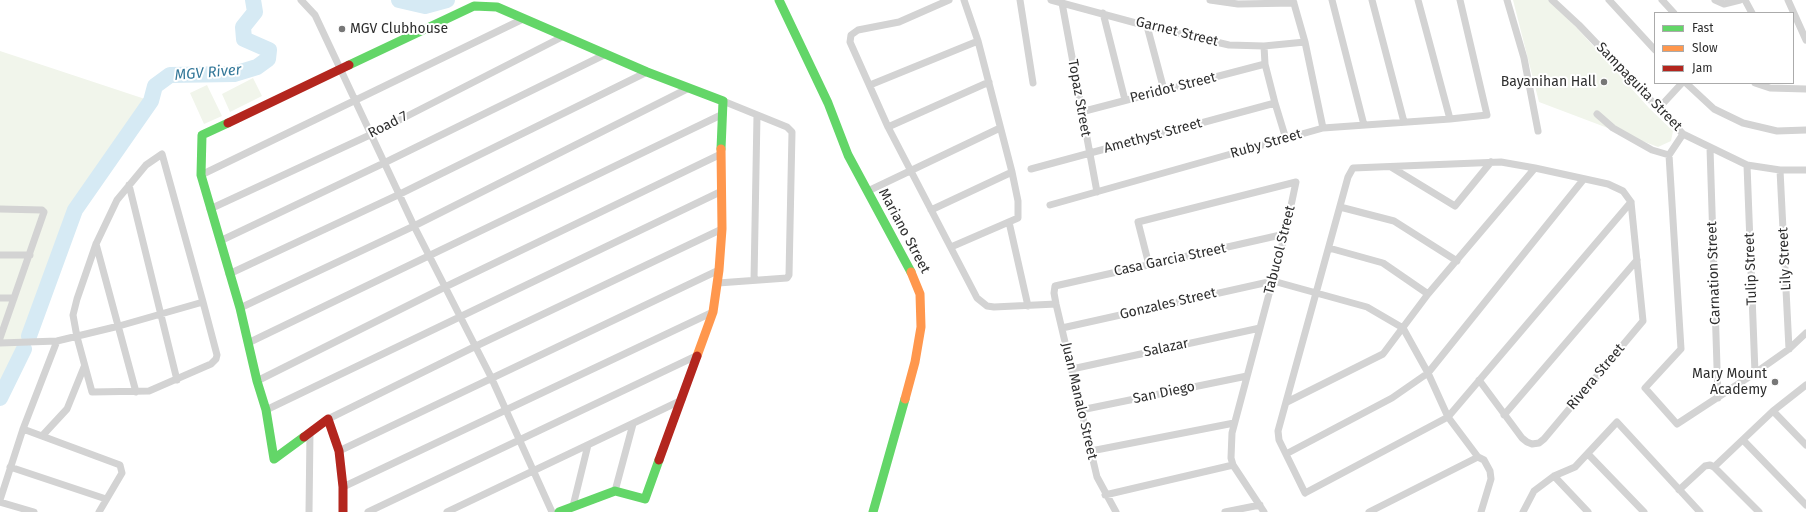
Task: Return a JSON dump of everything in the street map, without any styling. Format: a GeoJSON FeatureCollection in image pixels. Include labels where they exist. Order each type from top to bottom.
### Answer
{"type":"FeatureCollection","features":[{"type":"Feature","properties":{"kind":"street"},"geometry":{"type":"LineString","coordinates":[[301,0],[315,15],[342,69],[355,101],[372,134],[414,226],[430,255],[474,347],[491,377],[552,512]]}},
{"type":"Feature","properties":{"kind":"street","name":"Mariano Street"},"geometry":{"type":"LineString","coordinates":[[780,0],[828,103],[848,155],[916,280],[920,294],[922,314],[915,362],[873,512]]}},
{"type":"Feature","properties":{"kind":"street"},"geometry":{"type":"LineString","coordinates":[[949,0],[899,22],[858,30],[851,35],[850,42],[888,127],[977,298],[986,306],[994,307],[1056,304]]}},
{"type":"Feature","properties":{"kind":"street"},"geometry":{"type":"LineString","coordinates":[[951,246],[1018,218],[1018,201],[1012,172],[978,41],[964,0]]}},
{"type":"Feature","properties":{"kind":"street"},"geometry":{"type":"LineString","coordinates":[[1020,0],[1033,83]]}},
{"type":"Feature","properties":{"kind":"street","name":"Garnet Street"},"geometry":{"type":"LineString","coordinates":[[1051,0],[1147,26],[1229,45],[1264,46],[1305,42]]}},
{"type":"Feature","properties":{"kind":"street"},"geometry":{"type":"LineString","coordinates":[[1210,0],[1238,4],[1294,2],[1305,42],[1324,128]]}},
{"type":"Feature","properties":{"kind":"street"},"geometry":{"type":"LineString","coordinates":[[1332,0],[1364,125]]}},
{"type":"Feature","properties":{"kind":"street"},"geometry":{"type":"LineString","coordinates":[[1372,0],[1404,122]]}},
{"type":"Feature","properties":{"kind":"street"},"geometry":{"type":"LineString","coordinates":[[1418,0],[1450,120]]}},
{"type":"Feature","properties":{"kind":"street","name":"Ruby Street"},"geometry":{"type":"LineString","coordinates":[[1050,205],[1324,128],[1450,120],[1487,115],[1460,0]]}},
{"type":"Feature","properties":{"kind":"street"},"geometry":{"type":"LineString","coordinates":[[1507,0],[1524,58],[1538,132]]}},
{"type":"Feature","properties":{"kind":"street","name":"Sampaguita Street"},"geometry":{"type":"LineString","coordinates":[[1552,0],[1579,25],[1683,134],[1746,165],[1780,170],[1806,170]]}},
{"type":"Feature","properties":{"kind":"street"},"geometry":{"type":"LineString","coordinates":[[1609,0],[1654,49]]}},
{"type":"Feature","properties":{"kind":"street"},"geometry":{"type":"LineString","coordinates":[[1662,0],[1673,12]]}},
{"type":"Feature","properties":{"kind":"street"},"geometry":{"type":"LineString","coordinates":[[1715,1],[1724,4],[1740,0]]}},
{"type":"Feature","properties":{"kind":"street"},"geometry":{"type":"LineString","coordinates":[[1745,0],[1751,12]]}},
{"type":"Feature","properties":{"kind":"street"},"geometry":{"type":"LineString","coordinates":[[1788,0],[1793,12]]}},
{"type":"Feature","properties":{"kind":"street","name":"Topaz Street"},"geometry":{"type":"LineString","coordinates":[[1062,3],[1097,192]]}},
{"type":"Feature","properties":{"kind":"street"},"geometry":{"type":"LineString","coordinates":[[718,283],[787,278],[789,275],[792,132],[787,127],[647,72],[497,7],[474,6],[202,135],[201,175],[240,308],[257,381],[266,410],[274,459],[328,419],[474,347],[722,229]]}},
{"type":"Feature","properties":{"kind":"street"},"geometry":{"type":"LineString","coordinates":[[1103,13],[1125,100]]}},
{"type":"Feature","properties":{"kind":"street"},"geometry":{"type":"LineString","coordinates":[[1794,13],[1806,40]]}},
{"type":"Feature","properties":{"kind":"street"},"geometry":{"type":"LineString","coordinates":[[201,175],[523,19]]}},
{"type":"Feature","properties":{"kind":"street"},"geometry":{"type":"LineString","coordinates":[[1147,26],[1164,90]]}},
{"type":"Feature","properties":{"kind":"street","name":"Road 7"},"geometry":{"type":"LineString","coordinates":[[210,209],[372,134],[564,36]]}},
{"type":"Feature","properties":{"kind":"street"},"geometry":{"type":"LineString","coordinates":[[870,85],[978,41]]}},
{"type":"Feature","properties":{"kind":"street"},"geometry":{"type":"LineString","coordinates":[[1264,46],[1265,64],[1286,139]]}},
{"type":"Feature","properties":{"kind":"street"},"geometry":{"type":"LineString","coordinates":[[220,241],[384,163],[606,54]]}},
{"type":"Feature","properties":{"kind":"street","name":"Peridot Street"},"geometry":{"type":"LineString","coordinates":[[1081,112],[1265,64]]}},
{"type":"Feature","properties":{"kind":"street"},"geometry":{"type":"LineString","coordinates":[[230,274],[400,194],[647,72]]}},
{"type":"Feature","properties":{"kind":"street"},"geometry":{"type":"LineString","coordinates":[[888,127],[989,82]]}},
{"type":"Feature","properties":{"kind":"street"},"geometry":{"type":"LineString","coordinates":[[1658,109],[1681,84]]}},
{"type":"Feature","properties":{"kind":"street"},"geometry":{"type":"LineString","coordinates":[[1687,84],[1714,109],[1743,123],[1777,131],[1806,130]]}},
{"type":"Feature","properties":{"kind":"street"},"geometry":{"type":"LineString","coordinates":[[1758,84],[1770,88],[1791,86],[1806,89]]}},
{"type":"Feature","properties":{"kind":"street"},"geometry":{"type":"LineString","coordinates":[[240,308],[414,226],[689,88]]}},
{"type":"Feature","properties":{"kind":"street"},"geometry":{"type":"LineString","coordinates":[[559,512],[615,491],[645,499],[713,312],[718,283],[722,229],[721,154],[723,101]]}},
{"type":"Feature","properties":{"kind":"street","name":"Amethyst Street"},"geometry":{"type":"LineString","coordinates":[[1031,169],[1275,103]]}},
{"type":"Feature","properties":{"kind":"street"},"geometry":{"type":"LineString","coordinates":[[248,343],[723,114]]}},
{"type":"Feature","properties":{"kind":"street"},"geometry":{"type":"LineString","coordinates":[[1597,114],[1613,128],[1652,150],[1669,155]]}},
{"type":"Feature","properties":{"kind":"street"},"geometry":{"type":"LineString","coordinates":[[754,280],[757,115]]}},
{"type":"Feature","properties":{"kind":"street"},"geometry":{"type":"LineString","coordinates":[[868,191],[1000,128]]}},
{"type":"Feature","properties":{"kind":"street"},"geometry":{"type":"LineString","coordinates":[[1683,134],[1669,155],[1680,349],[1645,388],[1677,424],[1755,373],[1789,349],[1806,333]]}},
{"type":"Feature","properties":{"kind":"street","name":"Carnation Street"},"geometry":{"type":"LineString","coordinates":[[1710,148],[1718,398]]}},
{"type":"Feature","properties":{"kind":"street"},"geometry":{"type":"LineString","coordinates":[[162,154],[217,355],[216,359],[211,364],[149,391],[92,392],[76,337],[74,314],[77,299],[96,244],[117,200],[129,185],[146,165],[162,154]]}},
{"type":"Feature","properties":{"kind":"street"},"geometry":{"type":"LineString","coordinates":[[257,381],[445,287],[721,154]]}},
{"type":"Feature","properties":{"kind":"street"},"geometry":{"type":"LineString","coordinates":[[1390,167],[1455,206],[1491,162]]}},
{"type":"Feature","properties":{"kind":"street"},"geometry":{"type":"LineString","coordinates":[[1491,162],[1501,162],[1535,168],[1584,180],[1617,186],[1624,191],[1631,202],[1448,417],[1305,493],[1279,440],[1278,431],[1348,178],[1353,168],[1491,162]]}},
{"type":"Feature","properties":{"kind":"street","name":"Tulip Street"},"geometry":{"type":"LineString","coordinates":[[1746,165],[1755,373]]}},
{"type":"Feature","properties":{"kind":"street"},"geometry":{"type":"LineString","coordinates":[[1287,402],[1383,354],[1428,294],[1535,168]]}},
{"type":"Feature","properties":{"kind":"street","name":"Lily Street"},"geometry":{"type":"LineString","coordinates":[[1780,170],[1789,349]]}},
{"type":"Feature","properties":{"kind":"street"},"geometry":{"type":"LineString","coordinates":[[931,210],[1012,172]]}},
{"type":"Feature","properties":{"kind":"street"},"geometry":{"type":"LineString","coordinates":[[1286,454],[1392,398],[1428,373],[1584,180]]}},
{"type":"Feature","properties":{"kind":"street","name":"Tabucol Street"},"geometry":{"type":"LineString","coordinates":[[1149,265],[1138,222],[1296,182],[1273,281],[1234,423],[1231,458],[1232,465]]}},
{"type":"Feature","properties":{"kind":"street"},"geometry":{"type":"LineString","coordinates":[[129,185],[177,380]]}},
{"type":"Feature","properties":{"kind":"street"},"geometry":{"type":"LineString","coordinates":[[266,410],[722,191]]}},
{"type":"Feature","properties":{"kind":"street","name":"Rivera Street"},"geometry":{"type":"LineString","coordinates":[[1479,380],[1504,415],[1527,442],[1539,443],[1544,439],[1643,321],[1631,202]]}},
{"type":"Feature","properties":{"kind":"street"},"geometry":{"type":"LineString","coordinates":[[1340,207],[1394,221],[1457,261]]}},
{"type":"Feature","properties":{"kind":"street"},"geometry":{"type":"LineString","coordinates":[[0,209],[42,210],[44,212],[0,338]]}},
{"type":"Feature","properties":{"kind":"street"},"geometry":{"type":"LineString","coordinates":[[1009,222],[1028,306]]}},
{"type":"Feature","properties":{"kind":"street","name":"Casa Garcia Street"},"geometry":{"type":"LineString","coordinates":[[1055,286],[1285,234]]}},
{"type":"Feature","properties":{"kind":"street"},"geometry":{"type":"LineString","coordinates":[[96,244],[136,392]]}},
{"type":"Feature","properties":{"kind":"street"},"geometry":{"type":"LineString","coordinates":[[1329,248],[1383,263],[1428,294]]}},
{"type":"Feature","properties":{"kind":"street"},"geometry":{"type":"LineString","coordinates":[[0,255],[30,255]]}},
{"type":"Feature","properties":{"kind":"street"},"geometry":{"type":"LineString","coordinates":[[1504,415],[1637,260]]}},
{"type":"Feature","properties":{"kind":"street"},"geometry":{"type":"LineString","coordinates":[[339,451],[491,377],[719,270]]}},
{"type":"Feature","properties":{"kind":"street"},"geometry":{"type":"LineString","coordinates":[[1273,281],[1367,307],[1403,328],[1428,373],[1448,417],[1478,457],[1484,460],[1490,471],[1491,479],[1481,512]]}},
{"type":"Feature","properties":{"kind":"street","name":"Gonzales Street"},"geometry":{"type":"LineString","coordinates":[[1062,328],[1273,281]]}},
{"type":"Feature","properties":{"kind":"street","name":"Juan Manalo Street"},"geometry":{"type":"LineString","coordinates":[[1055,286],[1054,293],[1056,304],[1097,477],[1105,495],[1116,512]]}},
{"type":"Feature","properties":{"kind":"street"},"geometry":{"type":"LineString","coordinates":[[0,298],[14,298]]}},
{"type":"Feature","properties":{"kind":"street"},"geometry":{"type":"LineString","coordinates":[[0,343],[57,341],[119,326],[203,302]]}},
{"type":"Feature","properties":{"kind":"street"},"geometry":{"type":"LineString","coordinates":[[343,486],[713,312]]}},
{"type":"Feature","properties":{"kind":"street","name":"Salazar"},"geometry":{"type":"LineString","coordinates":[[1072,369],[1260,328]]}},
{"type":"Feature","properties":{"kind":"street"},"geometry":{"type":"LineString","coordinates":[[34,512],[0,501],[23,429],[57,341]]}},
{"type":"Feature","properties":{"kind":"street"},"geometry":{"type":"LineString","coordinates":[[368,512],[696,356]]}},
{"type":"Feature","properties":{"kind":"street"},"geometry":{"type":"LineString","coordinates":[[42,436],[67,409],[84,367]]}},
{"type":"Feature","properties":{"kind":"street","name":"San Diego"},"geometry":{"type":"LineString","coordinates":[[1081,410],[1247,376]]}},
{"type":"Feature","properties":{"kind":"street"},"geometry":{"type":"LineString","coordinates":[[1714,467],[1773,411],[1806,385]]}},
{"type":"Feature","properties":{"kind":"street"},"geometry":{"type":"LineString","coordinates":[[447,512],[534,472],[588,444],[682,400]]}},
{"type":"Feature","properties":{"kind":"street"},"geometry":{"type":"LineString","coordinates":[[1773,411],[1806,445]]}},
{"type":"Feature","properties":{"kind":"street"},"geometry":{"type":"LineString","coordinates":[[328,419],[339,451],[343,486],[342,512]]}},
{"type":"Feature","properties":{"kind":"street"},"geometry":{"type":"LineString","coordinates":[[1523,511],[1534,491],[1554,476],[1574,467],[1617,422],[1700,512]]}},
{"type":"Feature","properties":{"kind":"street"},"geometry":{"type":"LineString","coordinates":[[1091,451],[1234,423]]}},
{"type":"Feature","properties":{"kind":"street"},"geometry":{"type":"LineString","coordinates":[[615,491],[633,424]]}},
{"type":"Feature","properties":{"kind":"street"},"geometry":{"type":"LineString","coordinates":[[23,429],[122,468],[122,473],[100,512]]}},
{"type":"Feature","properties":{"kind":"street"},"geometry":{"type":"LineString","coordinates":[[309,512],[310,432]]}},
{"type":"Feature","properties":{"kind":"street"},"geometry":{"type":"LineString","coordinates":[[1743,440],[1806,505]]}},
{"type":"Feature","properties":{"kind":"street"},"geometry":{"type":"LineString","coordinates":[[573,506],[588,444]]}},
{"type":"Feature","properties":{"kind":"street"},"geometry":{"type":"LineString","coordinates":[[1588,454],[1644,512]]}},
{"type":"Feature","properties":{"kind":"street"},"geometry":{"type":"LineString","coordinates":[[1369,512],[1478,457]]}},
{"type":"Feature","properties":{"kind":"street"},"geometry":{"type":"LineString","coordinates":[[1105,495],[1232,465],[1264,512]]}},
{"type":"Feature","properties":{"kind":"street"},"geometry":{"type":"LineString","coordinates":[[1679,490],[1705,466],[1710,465],[1714,467],[1758,512]]}},
{"type":"Feature","properties":{"kind":"street"},"geometry":{"type":"LineString","coordinates":[[10,467],[106,499]]}},
{"type":"Feature","properties":{"kind":"street"},"geometry":{"type":"LineString","coordinates":[[1554,476],[1588,512]]}},
{"type":"Feature","properties":{"kind":"street"},"geometry":{"type":"LineString","coordinates":[[1225,512],[1260,504]]}},
{"type":"Feature","properties":{"kind":"shaded area"},"geometry":{"type":"Polygon","coordinates":[[[1513,0],[1549,0],[1577,28],[1649,108],[1673,131],[1671,141],[1658,147],[1539,102],[1513,0]]]}},
{"type":"Feature","properties":{"kind":"shaded area"},"geometry":{"type":"Polygon","coordinates":[[[0,51],[148,100],[75,206],[17,357],[0,392],[0,51]]]}},
{"type":"Feature","properties":{"kind":"shaded area"},"geometry":{"type":"Polygon","coordinates":[[[253,78],[262,96],[230,112],[222,94],[253,78]]]}},
{"type":"Feature","properties":{"kind":"shaded area"},"geometry":{"type":"Polygon","coordinates":[[[207,85],[222,116],[204,124],[190,93],[207,85]]]}},
{"type":"Feature","properties":{"kind":"waterway"},"geometry":{"type":"LineString","coordinates":[[29,336],[75,210],[151,101],[155,86],[170,75],[234,74],[257,67],[268,59],[269,50],[244,39],[243,27],[255,12],[253,0]]}},
{"type":"Feature","properties":{"kind":"waterway","name":"MGV River"},"geometry":{"type":"LineString","coordinates":[[399,0],[425,6],[447,0]]}},
{"type":"Feature","properties":{"kind":"waterway"},"geometry":{"type":"LineString","coordinates":[[0,398],[24,349]]}},
{"type":"Feature","properties":{"kind":"traffic: fast"},"geometry":{"type":"LineString","coordinates":[[779,0],[828,103],[848,155],[911,272]]}},
{"type":"Feature","properties":{"kind":"traffic: fast"},"geometry":{"type":"LineString","coordinates":[[349,65],[474,6],[497,7],[647,72],[723,101],[721,149]]}},
{"type":"Feature","properties":{"kind":"traffic: fast"},"geometry":{"type":"LineString","coordinates":[[228,123],[202,135],[201,175],[240,308],[257,381],[266,410],[274,459],[304,437]]}},
{"type":"Feature","properties":{"kind":"traffic: fast"},"geometry":{"type":"LineString","coordinates":[[873,512],[905,399]]}},
{"type":"Feature","properties":{"kind":"traffic: fast"},"geometry":{"type":"LineString","coordinates":[[559,512],[615,491],[645,499],[659,460]]}},
{"type":"Feature","properties":{"kind":"traffic: slow"},"geometry":{"type":"LineString","coordinates":[[697,356],[713,312],[719,270],[722,229],[721,149]]}},
{"type":"Feature","properties":{"kind":"traffic: slow"},"geometry":{"type":"LineString","coordinates":[[905,399],[915,362],[921,327],[920,294],[911,272]]}},
{"type":"Feature","properties":{"kind":"traffic: jam"},"geometry":{"type":"LineString","coordinates":[[228,123],[349,65]]}},
{"type":"Feature","properties":{"kind":"traffic: jam"},"geometry":{"type":"LineString","coordinates":[[659,460],[697,356]]}},
{"type":"Feature","properties":{"kind":"traffic: jam"},"geometry":{"type":"LineString","coordinates":[[304,437],[328,419],[339,451],[343,487],[343,512]]}},
{"type":"Feature","properties":{"kind":"place","name":"MGV Clubhouse"},"geometry":{"type":"Point","coordinates":[342,29]}},
{"type":"Feature","properties":{"kind":"place","name":"Bayanihan Hall"},"geometry":{"type":"Point","coordinates":[1604,82]}},
{"type":"Feature","properties":{"kind":"place","name":"Mary Mount Academy"},"geometry":{"type":"Point","coordinates":[1775,382]}}]}
